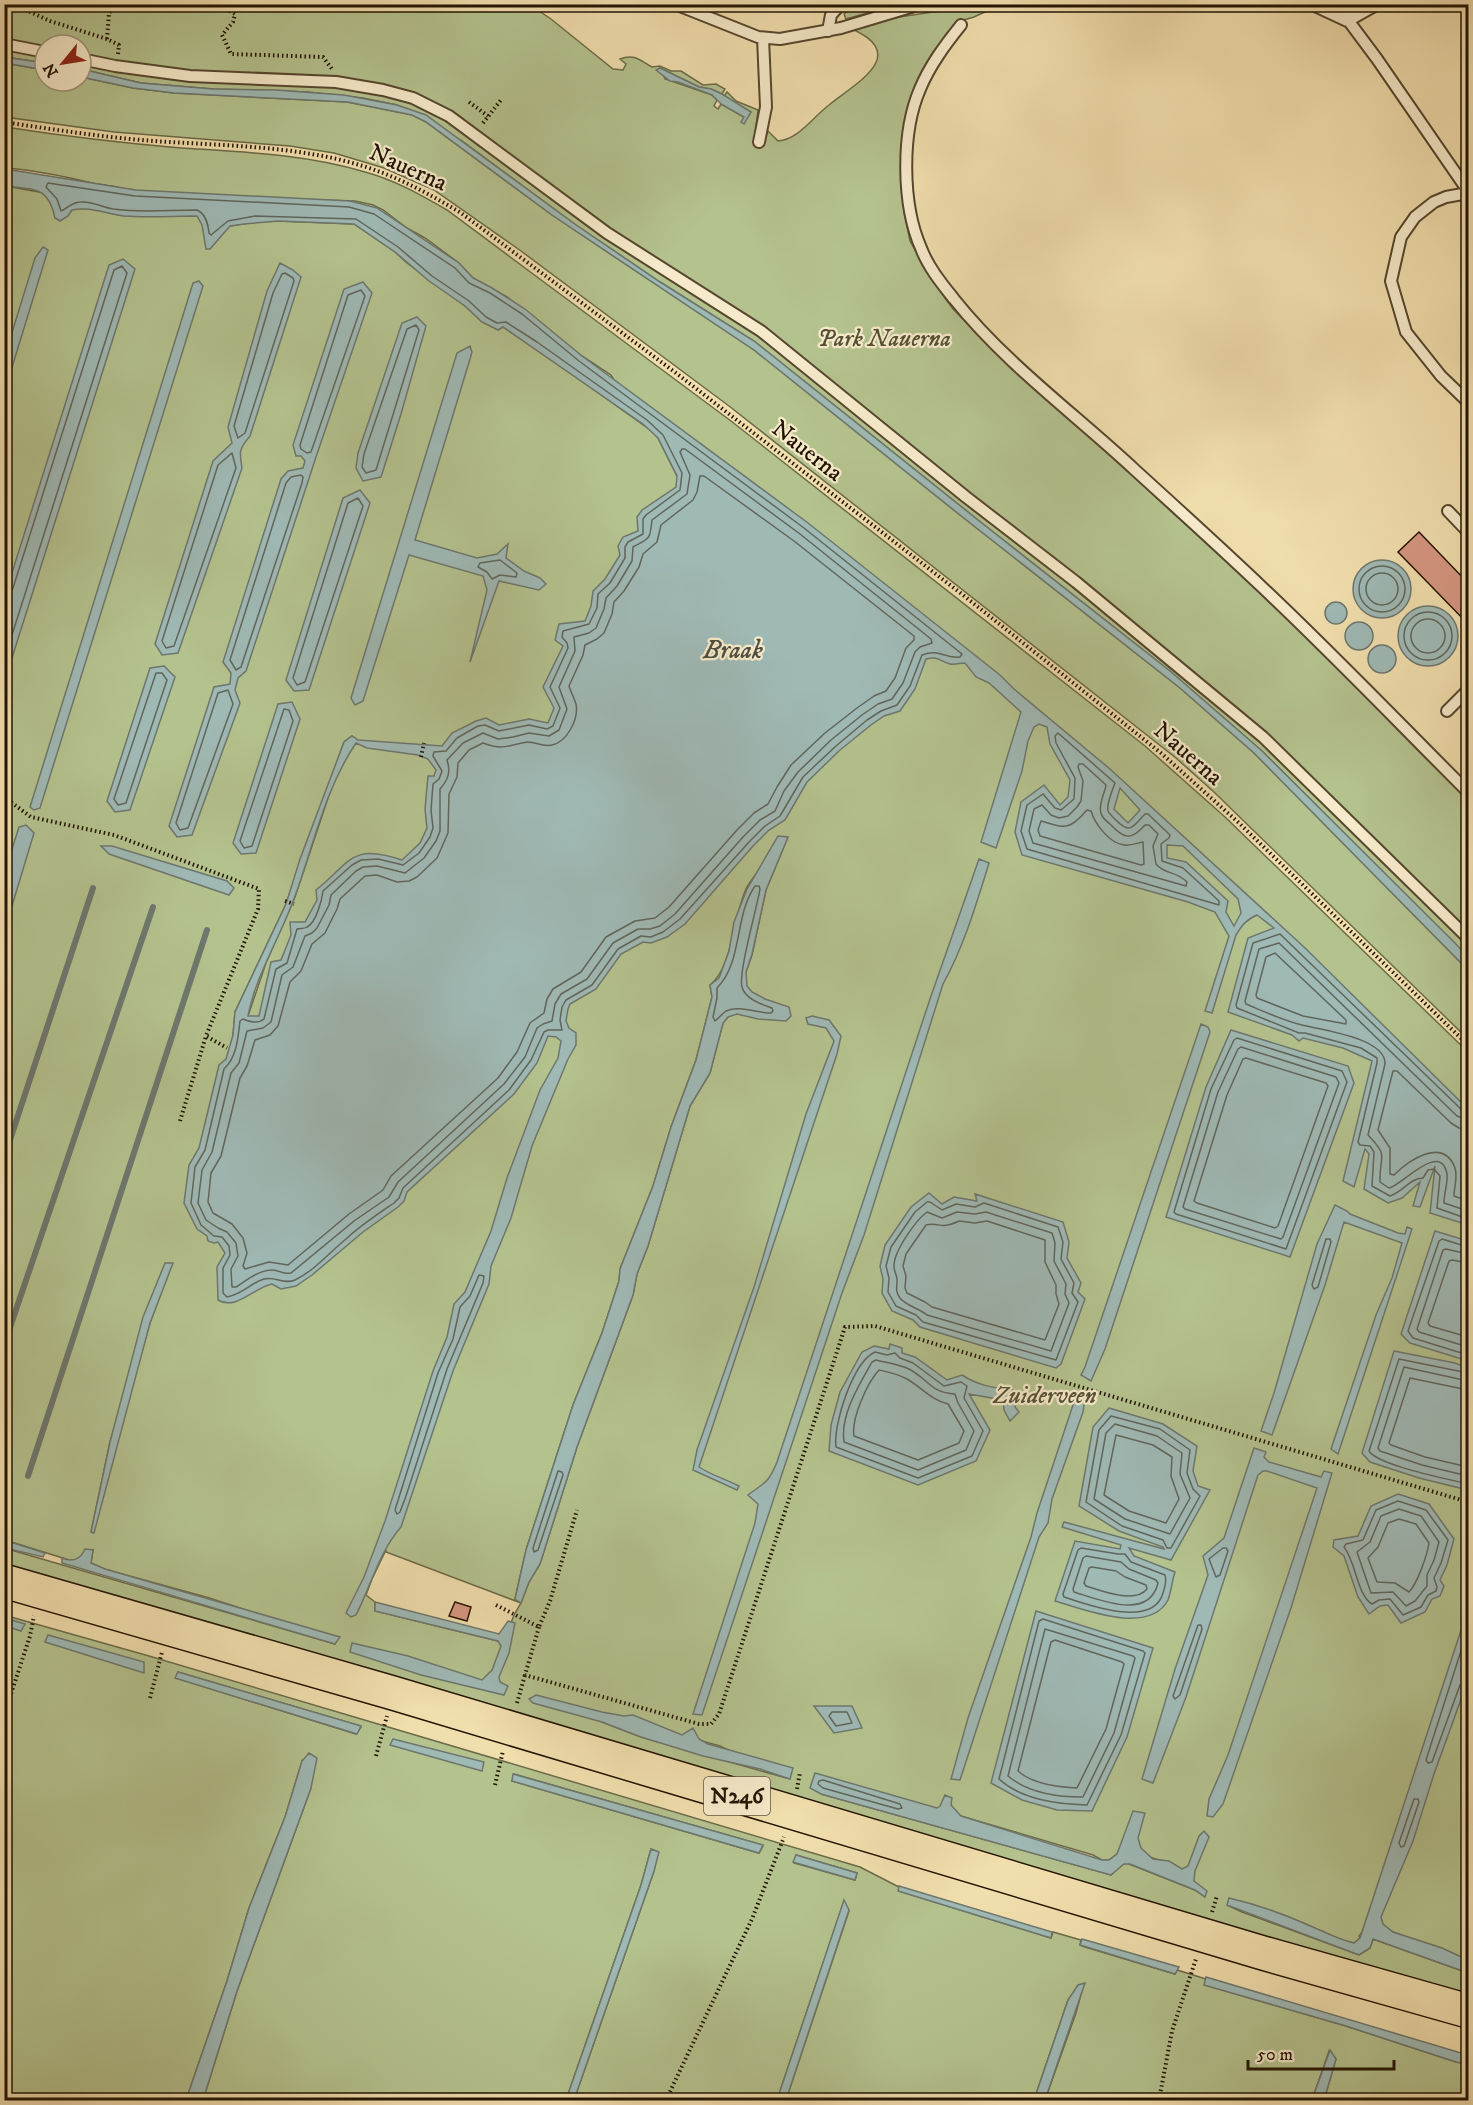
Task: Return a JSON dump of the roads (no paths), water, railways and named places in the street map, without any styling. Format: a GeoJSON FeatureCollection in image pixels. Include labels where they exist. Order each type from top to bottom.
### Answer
{"type":"FeatureCollection","features":[{"type":"Feature","properties":{"kind":"main road","name":"N246"},"geometry":{"type":"LineString","coordinates":[[4,1581],[393,1694],[514,1713],[792,1813],[1204,1936],[1468,2011]]}},
{"type":"Feature","properties":{"kind":"lane"},"geometry":{"type":"LineString","coordinates":[[675,4],[763,38],[780,39],[828,31],[921,4]]}},
{"type":"Feature","properties":{"kind":"lane"},"geometry":{"type":"LineString","coordinates":[[828,31],[831,15],[841,4]]}},
{"type":"Feature","properties":{"kind":"lane"},"geometry":{"type":"LineString","coordinates":[[1315,4],[1348,21]]}},
{"type":"Feature","properties":{"kind":"lane"},"geometry":{"type":"LineString","coordinates":[[1336,4],[1377,59],[1468,192],[1434,202],[1415,217],[1401,237],[1390,281],[1406,333],[1441,376],[1468,402]]}},
{"type":"Feature","properties":{"kind":"lane"},"geometry":{"type":"LineString","coordinates":[[1348,21],[1349,4]]}},
{"type":"Feature","properties":{"kind":"lane"},"geometry":{"type":"LineString","coordinates":[[1348,21],[1378,4]]}},
{"type":"Feature","properties":{"kind":"lane"},"geometry":{"type":"LineString","coordinates":[[961,25],[926,76],[910,123],[909,203],[916,236],[927,262],[991,343],[1122,457],[1255,580],[1468,792]]}},
{"type":"Feature","properties":{"kind":"lane"},"geometry":{"type":"LineString","coordinates":[[759,142],[766,107],[763,38]]}},
{"type":"Feature","properties":{"kind":"lane"},"geometry":{"type":"LineString","coordinates":[[4,44],[33,50]]}},
{"type":"Feature","properties":{"kind":"lane"},"geometry":{"type":"LineString","coordinates":[[93,61],[190,76],[336,82],[396,93],[437,109],[607,233],[761,331],[1076,582],[1246,722],[1468,938]]}},
{"type":"Feature","properties":{"kind":"lane"},"geometry":{"type":"LineString","coordinates":[[1448,511],[1468,532]]}},
{"type":"Feature","properties":{"kind":"lane"},"geometry":{"type":"LineString","coordinates":[[1447,711],[1468,690]]}},
{"type":"Feature","properties":{"kind":"water"},"geometry":{"type":"Polygon","coordinates":[[[4,57],[33,61],[33,68],[5,63],[4,57]]]}},
{"type":"Feature","properties":{"kind":"water"},"geometry":{"type":"Polygon","coordinates":[[[660,68],[699,87],[722,94],[751,112],[744,124],[741,122],[744,117],[721,104],[712,95],[670,81],[656,70],[660,68]]]}},
{"type":"Feature","properties":{"kind":"water"},"geometry":{"type":"Polygon","coordinates":[[[93,72],[141,83],[344,95],[397,105],[426,115],[576,225],[660,282],[754,341],[1170,671],[1262,751],[1454,942],[1468,957],[1468,970],[1254,753],[1180,688],[754,350],[552,215],[426,122],[412,115],[348,102],[174,93],[93,80],[93,72]]]}},
{"type":"Feature","properties":{"kind":"water","name":"Braak"},"geometry":{"type":"Polygon","coordinates":[[[5,169],[136,190],[350,201],[377,208],[459,263],[473,278],[525,309],[582,356],[808,523],[1000,675],[1110,769],[1304,947],[1468,1109],[1468,1225],[1430,1213],[1435,1166],[1420,1207],[1413,1206],[1420,1182],[1402,1198],[1388,1203],[1364,1189],[1369,1154],[1365,1149],[1354,1187],[1343,1181],[1372,1061],[1343,1048],[1303,1038],[1299,1041],[1292,1035],[1228,1012],[1248,938],[1274,928],[1257,915],[1242,926],[1236,935],[1212,1013],[1205,1011],[1229,936],[1215,912],[1188,902],[1022,855],[1015,832],[1021,802],[1044,785],[1060,805],[1068,797],[1070,780],[1050,744],[1047,727],[1039,724],[1034,727],[1028,741],[1022,771],[996,848],[981,842],[1021,712],[989,683],[976,677],[965,663],[952,664],[936,658],[926,659],[915,689],[900,711],[884,716],[871,725],[840,750],[807,782],[785,820],[769,830],[753,846],[685,924],[667,937],[651,943],[643,942],[621,954],[596,989],[570,1004],[566,1021],[569,1028],[576,1033],[576,1045],[532,1146],[511,1218],[491,1266],[489,1284],[453,1371],[401,1527],[381,1558],[356,1615],[351,1617],[346,1613],[364,1577],[385,1521],[433,1371],[447,1337],[454,1304],[465,1292],[491,1231],[507,1178],[540,1090],[558,1058],[561,1041],[556,1037],[548,1036],[537,1063],[514,1094],[407,1192],[404,1201],[398,1207],[296,1286],[281,1289],[272,1284],[239,1301],[225,1303],[218,1300],[217,1267],[225,1253],[218,1242],[208,1241],[207,1236],[197,1229],[184,1203],[189,1165],[199,1148],[219,1065],[226,1059],[233,1035],[235,1012],[286,904],[300,859],[344,742],[352,736],[358,740],[442,746],[452,733],[486,718],[499,725],[529,719],[548,723],[554,708],[543,687],[563,646],[555,640],[559,624],[585,621],[591,606],[593,591],[605,579],[620,555],[618,546],[623,537],[638,531],[637,517],[642,510],[676,487],[677,476],[658,438],[643,424],[503,327],[498,330],[482,322],[465,306],[429,281],[395,252],[354,224],[278,221],[230,226],[210,249],[206,249],[202,225],[197,216],[133,217],[79,209],[72,210],[60,221],[55,218],[52,207],[44,194],[32,189],[5,186],[5,169]],[[356,743],[328,798],[302,876],[257,985],[248,1016],[259,1016],[271,962],[281,960],[291,935],[290,922],[305,922],[317,900],[316,890],[346,863],[362,854],[372,853],[402,860],[420,843],[427,828],[425,809],[428,776],[434,776],[436,770],[428,759],[418,755],[367,748],[356,743]],[[1120,788],[1114,809],[1128,823],[1140,810],[1120,788]],[[1167,845],[1167,858],[1186,862],[1228,901],[1226,912],[1234,926],[1241,913],[1238,899],[1183,846],[1167,845]]]}},
{"type":"Feature","properties":{"kind":"water"},"geometry":{"type":"Polygon","coordinates":[[[43,247],[48,250],[5,390],[5,355],[35,258],[43,247]]]}},
{"type":"Feature","properties":{"kind":"water"},"geometry":{"type":"Polygon","coordinates":[[[123,259],[135,269],[5,680],[5,595],[109,265],[123,259]]]}},
{"type":"Feature","properties":{"kind":"water"},"geometry":{"type":"Polygon","coordinates":[[[280,263],[301,277],[250,436],[241,451],[242,468],[178,653],[162,655],[155,644],[213,461],[232,443],[228,427],[267,291],[280,263]]]}},
{"type":"Feature","properties":{"kind":"water"},"geometry":{"type":"Polygon","coordinates":[[[199,281],[203,286],[40,808],[34,810],[30,807],[193,283],[199,281]]]}},
{"type":"Feature","properties":{"kind":"water"},"geometry":{"type":"Polygon","coordinates":[[[363,282],[372,293],[246,671],[238,678],[235,690],[240,703],[192,835],[177,837],[169,826],[214,687],[230,684],[231,673],[223,662],[281,479],[288,471],[303,468],[305,461],[301,456],[296,456],[293,445],[344,289],[363,282]]]}},
{"type":"Feature","properties":{"kind":"water"},"geometry":{"type":"Polygon","coordinates":[[[417,317],[426,326],[381,477],[363,481],[356,468],[358,453],[402,323],[417,317]]]}},
{"type":"Feature","properties":{"kind":"water"},"geometry":{"type":"Polygon","coordinates":[[[470,346],[472,352],[415,540],[477,558],[497,554],[508,544],[506,558],[546,584],[539,590],[499,581],[470,662],[487,590],[483,576],[409,555],[363,701],[355,705],[351,698],[457,353],[470,346]]]}},
{"type":"Feature","properties":{"kind":"water"},"geometry":{"type":"Polygon","coordinates":[[[360,490],[370,503],[309,690],[294,691],[286,680],[343,498],[360,490]]]}},
{"type":"Feature","properties":{"kind":"water"},"geometry":{"type":"Polygon","coordinates":[[[1376,560],[1388,560],[1403,568],[1411,583],[1411,595],[1403,610],[1388,618],[1376,618],[1361,610],[1353,595],[1353,583],[1361,568],[1376,560]]]}},
{"type":"Feature","properties":{"kind":"water"},"geometry":{"type":"Polygon","coordinates":[[[1332,602],[1340,602],[1347,609],[1347,617],[1340,624],[1332,624],[1325,617],[1325,609],[1332,602]]]}},
{"type":"Feature","properties":{"kind":"water"},"geometry":{"type":"Polygon","coordinates":[[[1422,606],[1434,606],[1445,611],[1453,619],[1458,636],[1456,648],[1445,661],[1434,666],[1422,666],[1411,661],[1403,653],[1398,642],[1398,630],[1403,619],[1411,611],[1422,606]]]}},
{"type":"Feature","properties":{"kind":"water"},"geometry":{"type":"Polygon","coordinates":[[[1359,622],[1369,626],[1373,636],[1369,646],[1359,650],[1349,646],[1345,636],[1349,626],[1359,622]]]}},
{"type":"Feature","properties":{"kind":"water"},"geometry":{"type":"Polygon","coordinates":[[[1382,645],[1392,649],[1396,659],[1392,669],[1382,673],[1372,669],[1368,659],[1372,649],[1382,645]]]}},
{"type":"Feature","properties":{"kind":"water"},"geometry":{"type":"Polygon","coordinates":[[[164,666],[175,677],[130,810],[115,812],[107,801],[150,668],[164,666]]]}},
{"type":"Feature","properties":{"kind":"water"},"geometry":{"type":"Polygon","coordinates":[[[292,702],[300,719],[256,853],[241,854],[233,843],[278,704],[292,702]]]}},
{"type":"Feature","properties":{"kind":"water"},"geometry":{"type":"Polygon","coordinates":[[[26,825],[34,833],[5,929],[5,871],[19,827],[26,825]]]}},
{"type":"Feature","properties":{"kind":"water"},"geometry":{"type":"Polygon","coordinates":[[[778,836],[788,837],[766,890],[746,972],[747,986],[752,992],[765,999],[789,1007],[791,1016],[786,1021],[758,1019],[737,1014],[728,1017],[723,1023],[710,1073],[690,1106],[648,1246],[637,1274],[633,1295],[577,1447],[540,1564],[529,1582],[521,1603],[515,1599],[526,1550],[573,1405],[602,1333],[619,1281],[620,1269],[653,1186],[671,1127],[696,1060],[712,997],[710,985],[719,978],[729,951],[734,922],[747,889],[778,836]]]}},
{"type":"Feature","properties":{"kind":"water"},"geometry":{"type":"Polygon","coordinates":[[[101,846],[112,846],[227,881],[234,888],[229,895],[109,854],[101,846]]]}},
{"type":"Feature","properties":{"kind":"water"},"geometry":{"type":"Polygon","coordinates":[[[979,859],[989,863],[974,910],[943,984],[864,1235],[842,1293],[702,1715],[693,1714],[755,1523],[758,1504],[748,1495],[768,1479],[777,1462],[930,999],[979,859]]]}},
{"type":"Feature","properties":{"kind":"water"},"geometry":{"type":"Polygon","coordinates":[[[812,1016],[829,1020],[841,1036],[837,1054],[699,1467],[739,1486],[737,1490],[693,1470],[697,1450],[754,1287],[806,1114],[834,1041],[826,1028],[808,1024],[806,1018],[812,1016]]]}},
{"type":"Feature","properties":{"kind":"water"},"geometry":{"type":"Polygon","coordinates":[[[1201,1024],[1208,1027],[1210,1032],[1105,1349],[1091,1381],[1081,1375],[1201,1024]]]}},
{"type":"Feature","properties":{"kind":"water"},"geometry":{"type":"Polygon","coordinates":[[[1231,1030],[1348,1066],[1354,1083],[1290,1257],[1166,1217],[1206,1087],[1231,1030]]]}},
{"type":"Feature","properties":{"kind":"water"},"geometry":{"type":"Polygon","coordinates":[[[929,1193],[942,1204],[954,1197],[977,1201],[975,1194],[1063,1222],[1069,1242],[1067,1258],[1081,1283],[1078,1292],[1085,1299],[1061,1364],[1056,1368],[920,1327],[913,1320],[892,1311],[882,1293],[883,1279],[880,1266],[885,1245],[911,1207],[929,1193]]]}},
{"type":"Feature","properties":{"kind":"water"},"geometry":{"type":"Polygon","coordinates":[[[1335,1205],[1350,1214],[1398,1233],[1405,1234],[1407,1227],[1412,1229],[1338,1454],[1331,1449],[1376,1315],[1392,1278],[1402,1243],[1344,1222],[1325,1285],[1272,1435],[1261,1431],[1317,1244],[1335,1205]]]}},
{"type":"Feature","properties":{"kind":"water"},"geometry":{"type":"Polygon","coordinates":[[[1435,1231],[1468,1241],[1468,1361],[1410,1343],[1401,1334],[1435,1231]]]}},
{"type":"Feature","properties":{"kind":"water"},"geometry":{"type":"Polygon","coordinates":[[[165,1263],[173,1263],[150,1323],[94,1533],[91,1532],[110,1442],[143,1317],[165,1263]]]}},
{"type":"Feature","properties":{"kind":"water"},"geometry":{"type":"Polygon","coordinates":[[[890,1344],[902,1348],[902,1353],[915,1357],[947,1380],[962,1375],[986,1386],[1011,1388],[1018,1400],[1015,1407],[1019,1412],[1010,1421],[1004,1410],[1003,1400],[969,1394],[990,1430],[976,1461],[918,1485],[829,1451],[831,1425],[840,1392],[862,1352],[874,1346],[889,1349],[890,1344]]]}},
{"type":"Feature","properties":{"kind":"water"},"geometry":{"type":"Polygon","coordinates":[[[1394,1351],[1455,1363],[1468,1368],[1468,1490],[1419,1478],[1370,1462],[1362,1453],[1394,1351]]]}},
{"type":"Feature","properties":{"kind":"water"},"geometry":{"type":"Polygon","coordinates":[[[1076,1396],[1085,1399],[1083,1412],[1052,1499],[1048,1523],[1039,1537],[960,1780],[951,1779],[968,1718],[1031,1537],[1076,1396]]]}},
{"type":"Feature","properties":{"kind":"water"},"geometry":{"type":"Polygon","coordinates":[[[1109,1408],[1163,1424],[1197,1446],[1193,1471],[1198,1486],[1210,1490],[1171,1560],[1129,1548],[1134,1556],[1175,1572],[1168,1600],[1159,1611],[1146,1616],[1115,1617],[1055,1601],[1075,1541],[1120,1549],[1121,1545],[1062,1527],[1064,1522],[1164,1549],[1119,1531],[1079,1506],[1093,1427],[1109,1408]]]}},
{"type":"Feature","properties":{"kind":"water"},"geometry":{"type":"Polygon","coordinates":[[[1254,1448],[1266,1452],[1264,1457],[1269,1462],[1321,1477],[1324,1471],[1332,1473],[1291,1608],[1223,1804],[1213,1817],[1207,1816],[1209,1799],[1228,1755],[1317,1488],[1267,1471],[1258,1475],[1186,1697],[1153,1783],[1142,1779],[1175,1669],[1208,1575],[1203,1556],[1224,1538],[1254,1448]]]}},
{"type":"Feature","properties":{"kind":"water"},"geometry":{"type":"Polygon","coordinates":[[[1398,1494],[1429,1504],[1454,1539],[1440,1580],[1444,1586],[1440,1596],[1432,1599],[1425,1612],[1401,1623],[1388,1605],[1380,1606],[1369,1614],[1358,1597],[1344,1556],[1333,1547],[1334,1540],[1358,1536],[1371,1506],[1398,1494]]]}},
{"type":"Feature","properties":{"kind":"water"},"geometry":{"type":"Polygon","coordinates":[[[4,1540],[45,1553],[43,1557],[5,1548],[4,1540]]]}},
{"type":"Feature","properties":{"kind":"water"},"geometry":{"type":"Polygon","coordinates":[[[85,1549],[93,1550],[91,1563],[105,1569],[340,1637],[335,1644],[62,1563],[62,1558],[76,1559],[85,1549]]]}},
{"type":"Feature","properties":{"kind":"water"},"geometry":{"type":"Polygon","coordinates":[[[375,1602],[499,1634],[508,1621],[515,1623],[509,1653],[499,1677],[500,1682],[508,1686],[504,1695],[421,1675],[350,1652],[352,1643],[408,1656],[482,1680],[492,1670],[501,1646],[498,1641],[375,1611],[375,1602]]]}},
{"type":"Feature","properties":{"kind":"water"},"geometry":{"type":"Polygon","coordinates":[[[1468,1609],[1468,1680],[1413,1841],[1381,1917],[1383,1924],[1393,1932],[1442,1948],[1468,1960],[1468,1973],[1373,1939],[1370,1948],[1359,1955],[1227,1905],[1229,1898],[1239,1900],[1354,1943],[1360,1938],[1468,1609]]]}},
{"type":"Feature","properties":{"kind":"water"},"geometry":{"type":"Polygon","coordinates":[[[1036,1611],[1153,1648],[1127,1737],[1092,1811],[1057,1810],[1022,1800],[991,1783],[1036,1611]]]}},
{"type":"Feature","properties":{"kind":"water"},"geometry":{"type":"Polygon","coordinates":[[[5,1618],[25,1624],[21,1631],[5,1626],[5,1618]]]}},
{"type":"Feature","properties":{"kind":"water"},"geometry":{"type":"Polygon","coordinates":[[[48,1635],[144,1662],[144,1673],[45,1642],[48,1635]]]}},
{"type":"Feature","properties":{"kind":"water"},"geometry":{"type":"Polygon","coordinates":[[[178,1672],[361,1726],[357,1734],[175,1678],[178,1672]]]}},
{"type":"Feature","properties":{"kind":"water"},"geometry":{"type":"Polygon","coordinates":[[[536,1695],[602,1712],[624,1716],[633,1715],[682,1735],[693,1728],[699,1739],[708,1744],[793,1768],[790,1779],[760,1769],[703,1756],[602,1722],[533,1703],[529,1699],[536,1695]]]}},
{"type":"Feature","properties":{"kind":"water"},"geometry":{"type":"Polygon","coordinates":[[[814,1706],[852,1706],[862,1728],[834,1733],[814,1706]]]}},
{"type":"Feature","properties":{"kind":"water"},"geometry":{"type":"Polygon","coordinates":[[[393,1739],[484,1762],[482,1771],[390,1745],[393,1739]]]}},
{"type":"Feature","properties":{"kind":"water"},"geometry":{"type":"Polygon","coordinates":[[[309,1753],[317,1758],[311,1788],[237,1991],[203,2100],[186,2100],[227,1981],[249,1908],[285,1817],[302,1761],[309,1753]]]}},
{"type":"Feature","properties":{"kind":"water"},"geometry":{"type":"Polygon","coordinates":[[[815,1773],[937,1808],[945,1795],[952,1798],[951,1805],[961,1816],[1102,1860],[1109,1860],[1117,1854],[1133,1811],[1145,1813],[1138,1838],[1141,1848],[1153,1859],[1169,1861],[1182,1869],[1188,1866],[1199,1836],[1204,1831],[1209,1837],[1195,1871],[1194,1881],[1207,1891],[1205,1897],[1195,1890],[1130,1864],[1124,1864],[1111,1875],[821,1794],[810,1788],[815,1773]]]}},
{"type":"Feature","properties":{"kind":"water"},"geometry":{"type":"Polygon","coordinates":[[[513,1774],[763,1845],[759,1853],[512,1781],[513,1774]]]}},
{"type":"Feature","properties":{"kind":"water"},"geometry":{"type":"Polygon","coordinates":[[[651,1849],[659,1852],[654,1871],[574,2100],[566,2100],[641,1885],[651,1849]]]}},
{"type":"Feature","properties":{"kind":"water"},"geometry":{"type":"Polygon","coordinates":[[[796,1855],[857,1873],[855,1880],[793,1862],[796,1855]]]}},
{"type":"Feature","properties":{"kind":"water"},"geometry":{"type":"Polygon","coordinates":[[[899,1886],[1052,1932],[1051,1938],[898,1891],[899,1886]]]}},
{"type":"Feature","properties":{"kind":"water"},"geometry":{"type":"Polygon","coordinates":[[[844,1900],[849,1910],[786,2100],[777,2100],[844,1900]]]}},
{"type":"Feature","properties":{"kind":"water"},"geometry":{"type":"Polygon","coordinates":[[[1082,1939],[1179,1967],[1175,1974],[1080,1945],[1082,1939]]]}},
{"type":"Feature","properties":{"kind":"water"},"geometry":{"type":"Polygon","coordinates":[[[1206,1977],[1468,2055],[1468,2064],[1204,1985],[1206,1977]]]}},
{"type":"Feature","properties":{"kind":"water"},"geometry":{"type":"Polygon","coordinates":[[[1085,1983],[1045,2100],[1034,2100],[1068,2000],[1078,1985],[1085,1983]]]}},
{"type":"Feature","properties":{"kind":"water"},"geometry":{"type":"Polygon","coordinates":[[[1330,2050],[1336,2059],[1324,2100],[1312,2100],[1330,2050]]]}},
{"type":"Feature","properties":{"kind":"waterway"},"geometry":{"type":"LineString","coordinates":[[4,1158],[93,888]]}},
{"type":"Feature","properties":{"kind":"waterway"},"geometry":{"type":"LineString","coordinates":[[4,1345],[153,907]]}},
{"type":"Feature","properties":{"kind":"waterway"},"geometry":{"type":"LineString","coordinates":[[28,1476],[207,930]]}},
{"type":"Feature","properties":{"kind":"park label","name":"Park Nauerna"},"geometry":{"type":"Point","coordinates":[884,339]}},
{"type":"Feature","properties":{"kind":"park label","name":"Zuiderveen"},"geometry":{"type":"Point","coordinates":[1045,1396]}}]}
